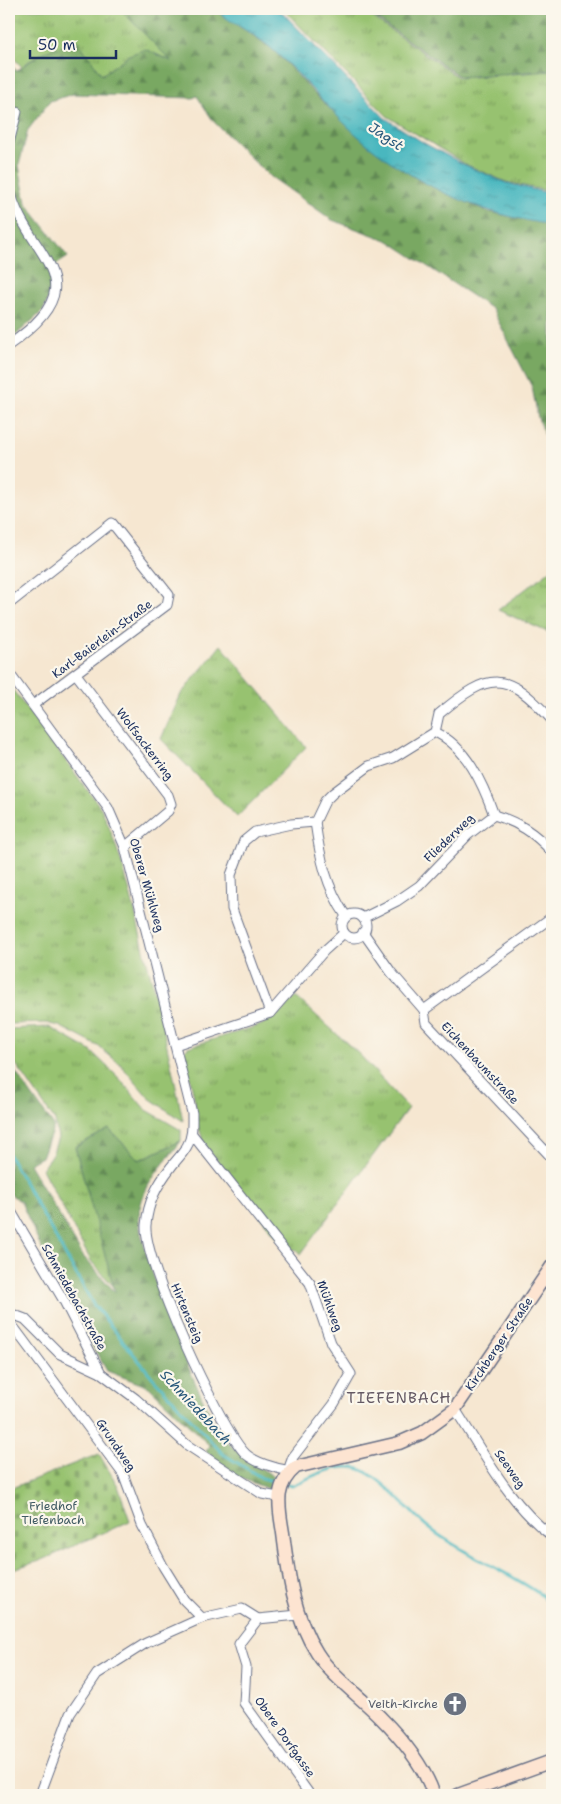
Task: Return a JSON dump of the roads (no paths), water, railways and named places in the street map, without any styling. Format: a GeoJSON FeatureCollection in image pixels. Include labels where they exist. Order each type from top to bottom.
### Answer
{"type":"FeatureCollection","features":[{"type":"Feature","properties":{"kind":"main road","name":"Kirchberger Straße"},"geometry":{"type":"LineString","coordinates":[[288,1475],[296,1467],[399,1443],[422,1433],[455,1409],[552,1266]]}},
{"type":"Feature","properties":{"kind":"main road"},"geometry":{"type":"LineString","coordinates":[[288,1475],[279,1495],[287,1562],[298,1615],[318,1653],[346,1686],[382,1718],[405,1745],[427,1775],[434,1795]]}},
{"type":"Feature","properties":{"kind":"main road"},"geometry":{"type":"LineString","coordinates":[[458,1795],[552,1761]]}},
{"type":"Feature","properties":{"kind":"street"},"geometry":{"type":"LineString","coordinates":[[9,143],[17,112]]}},
{"type":"Feature","properties":{"kind":"street"},"geometry":{"type":"LineString","coordinates":[[9,186],[12,202],[52,270],[54,300],[39,321],[9,345]]}},
{"type":"Feature","properties":{"kind":"street","name":"Karl-Baierlein-Straße"},"geometry":{"type":"LineString","coordinates":[[9,604],[112,524],[169,595],[167,605],[33,705]]}},
{"type":"Feature","properties":{"kind":"street","name":"Oberer Mühlweg"},"geometry":{"type":"LineString","coordinates":[[9,673],[108,808],[125,847],[192,1113],[192,1134]]}},
{"type":"Feature","properties":{"kind":"street","name":"Wolfsackerring"},"geometry":{"type":"LineString","coordinates":[[76,674],[168,794],[171,804],[168,811],[125,847]]}},
{"type":"Feature","properties":{"kind":"street"},"geometry":{"type":"LineString","coordinates":[[346,916],[336,902],[320,859],[316,822],[325,801],[332,793],[369,766],[394,758],[435,732],[439,714],[477,686],[493,682],[511,685],[527,694],[552,720]]}},
{"type":"Feature","properties":{"kind":"street"},"geometry":{"type":"LineString","coordinates":[[435,732],[447,737],[474,770],[494,815]]}},
{"type":"Feature","properties":{"kind":"street","name":"Fliederweg"},"geometry":{"type":"LineString","coordinates":[[363,918],[397,901],[419,886],[468,835],[494,815],[515,821],[537,836],[552,852]]}},
{"type":"Feature","properties":{"kind":"street"},"geometry":{"type":"LineString","coordinates":[[270,1013],[232,909],[231,875],[244,840],[255,832],[291,824],[316,822]]}},
{"type":"Feature","properties":{"kind":"street"},"geometry":{"type":"LineString","coordinates":[[344,933],[356,938],[363,932],[366,926],[363,918],[355,914],[346,916]]}},
{"type":"Feature","properties":{"kind":"street"},"geometry":{"type":"LineString","coordinates":[[344,933],[342,924],[346,916]]}},
{"type":"Feature","properties":{"kind":"street"},"geometry":{"type":"LineString","coordinates":[[424,1010],[552,917]]}},
{"type":"Feature","properties":{"kind":"street","name":"Eichenbaumstraße"},"geometry":{"type":"LineString","coordinates":[[363,932],[391,972],[424,1010],[426,1022],[552,1158]]}},
{"type":"Feature","properties":{"kind":"street"},"geometry":{"type":"LineString","coordinates":[[175,1045],[270,1013],[324,951],[344,933]]}},
{"type":"Feature","properties":{"kind":"street","name":"Mühlweg"},"geometry":{"type":"LineString","coordinates":[[192,1134],[310,1283],[331,1343],[351,1374],[334,1404],[293,1456],[288,1475]]}},
{"type":"Feature","properties":{"kind":"street","name":"Hirtensteig"},"geometry":{"type":"LineString","coordinates":[[192,1134],[187,1147],[153,1193],[146,1227],[147,1244],[159,1278],[214,1408],[244,1453],[288,1475]]}},
{"type":"Feature","properties":{"kind":"street","name":"Schmiedebachstraße"},"geometry":{"type":"LineString","coordinates":[[9,1208],[64,1301],[101,1373]]}},
{"type":"Feature","properties":{"kind":"street","name":"Schmiedebachstraße"},"geometry":{"type":"LineString","coordinates":[[9,1313],[25,1319],[60,1354],[101,1373],[136,1399],[187,1445],[262,1494],[279,1495]]}},
{"type":"Feature","properties":{"kind":"street","name":"Grundweg"},"geometry":{"type":"LineString","coordinates":[[9,1321],[122,1474],[142,1525],[164,1566],[184,1600],[202,1618]]}},
{"type":"Feature","properties":{"kind":"street","name":"Seeweg"},"geometry":{"type":"LineString","coordinates":[[455,1409],[516,1500],[535,1523],[552,1536]]}},
{"type":"Feature","properties":{"kind":"street"},"geometry":{"type":"LineString","coordinates":[[40,1795],[70,1714],[97,1674],[146,1643],[202,1618],[242,1609],[258,1619],[298,1615]]}},
{"type":"Feature","properties":{"kind":"street","name":"Obere Dorfgasse"},"geometry":{"type":"LineString","coordinates":[[258,1619],[239,1644],[246,1667],[244,1703],[310,1795]]}},
{"type":"Feature","properties":{"kind":"water","name":"Jagst"},"geometry":{"type":"Polygon","coordinates":[[[214,9],[279,9],[385,118],[424,143],[463,164],[506,183],[552,194],[552,225],[478,207],[409,174],[367,144],[266,44],[214,9]]]}},
{"type":"Feature","properties":{"kind":"waterway","name":"Schmiedebach"},"geometry":{"type":"LineString","coordinates":[[9,1155],[93,1304],[153,1378],[223,1454],[262,1478],[280,1483]]}},
{"type":"Feature","properties":{"kind":"waterway","name":"Schmiedebach"},"geometry":{"type":"LineString","coordinates":[[286,1484],[292,1486],[335,1468],[349,1467],[359,1469],[381,1482],[421,1521],[444,1539],[522,1583],[552,1603]]}},
{"type":"Feature","properties":{"kind":"place","name":"Veith-Kirche"},"geometry":{"type":"Point","coordinates":[455,1704]}},
{"type":"Feature","properties":{"kind":"district","name":"TIEFENBACH"},"geometry":{"type":"Point","coordinates":[399,1398]}},
{"type":"Feature","properties":{"kind":"park label","name":"Friedhof Tiefenbach"},"geometry":{"type":"Point","coordinates":[53,1513]}}]}
